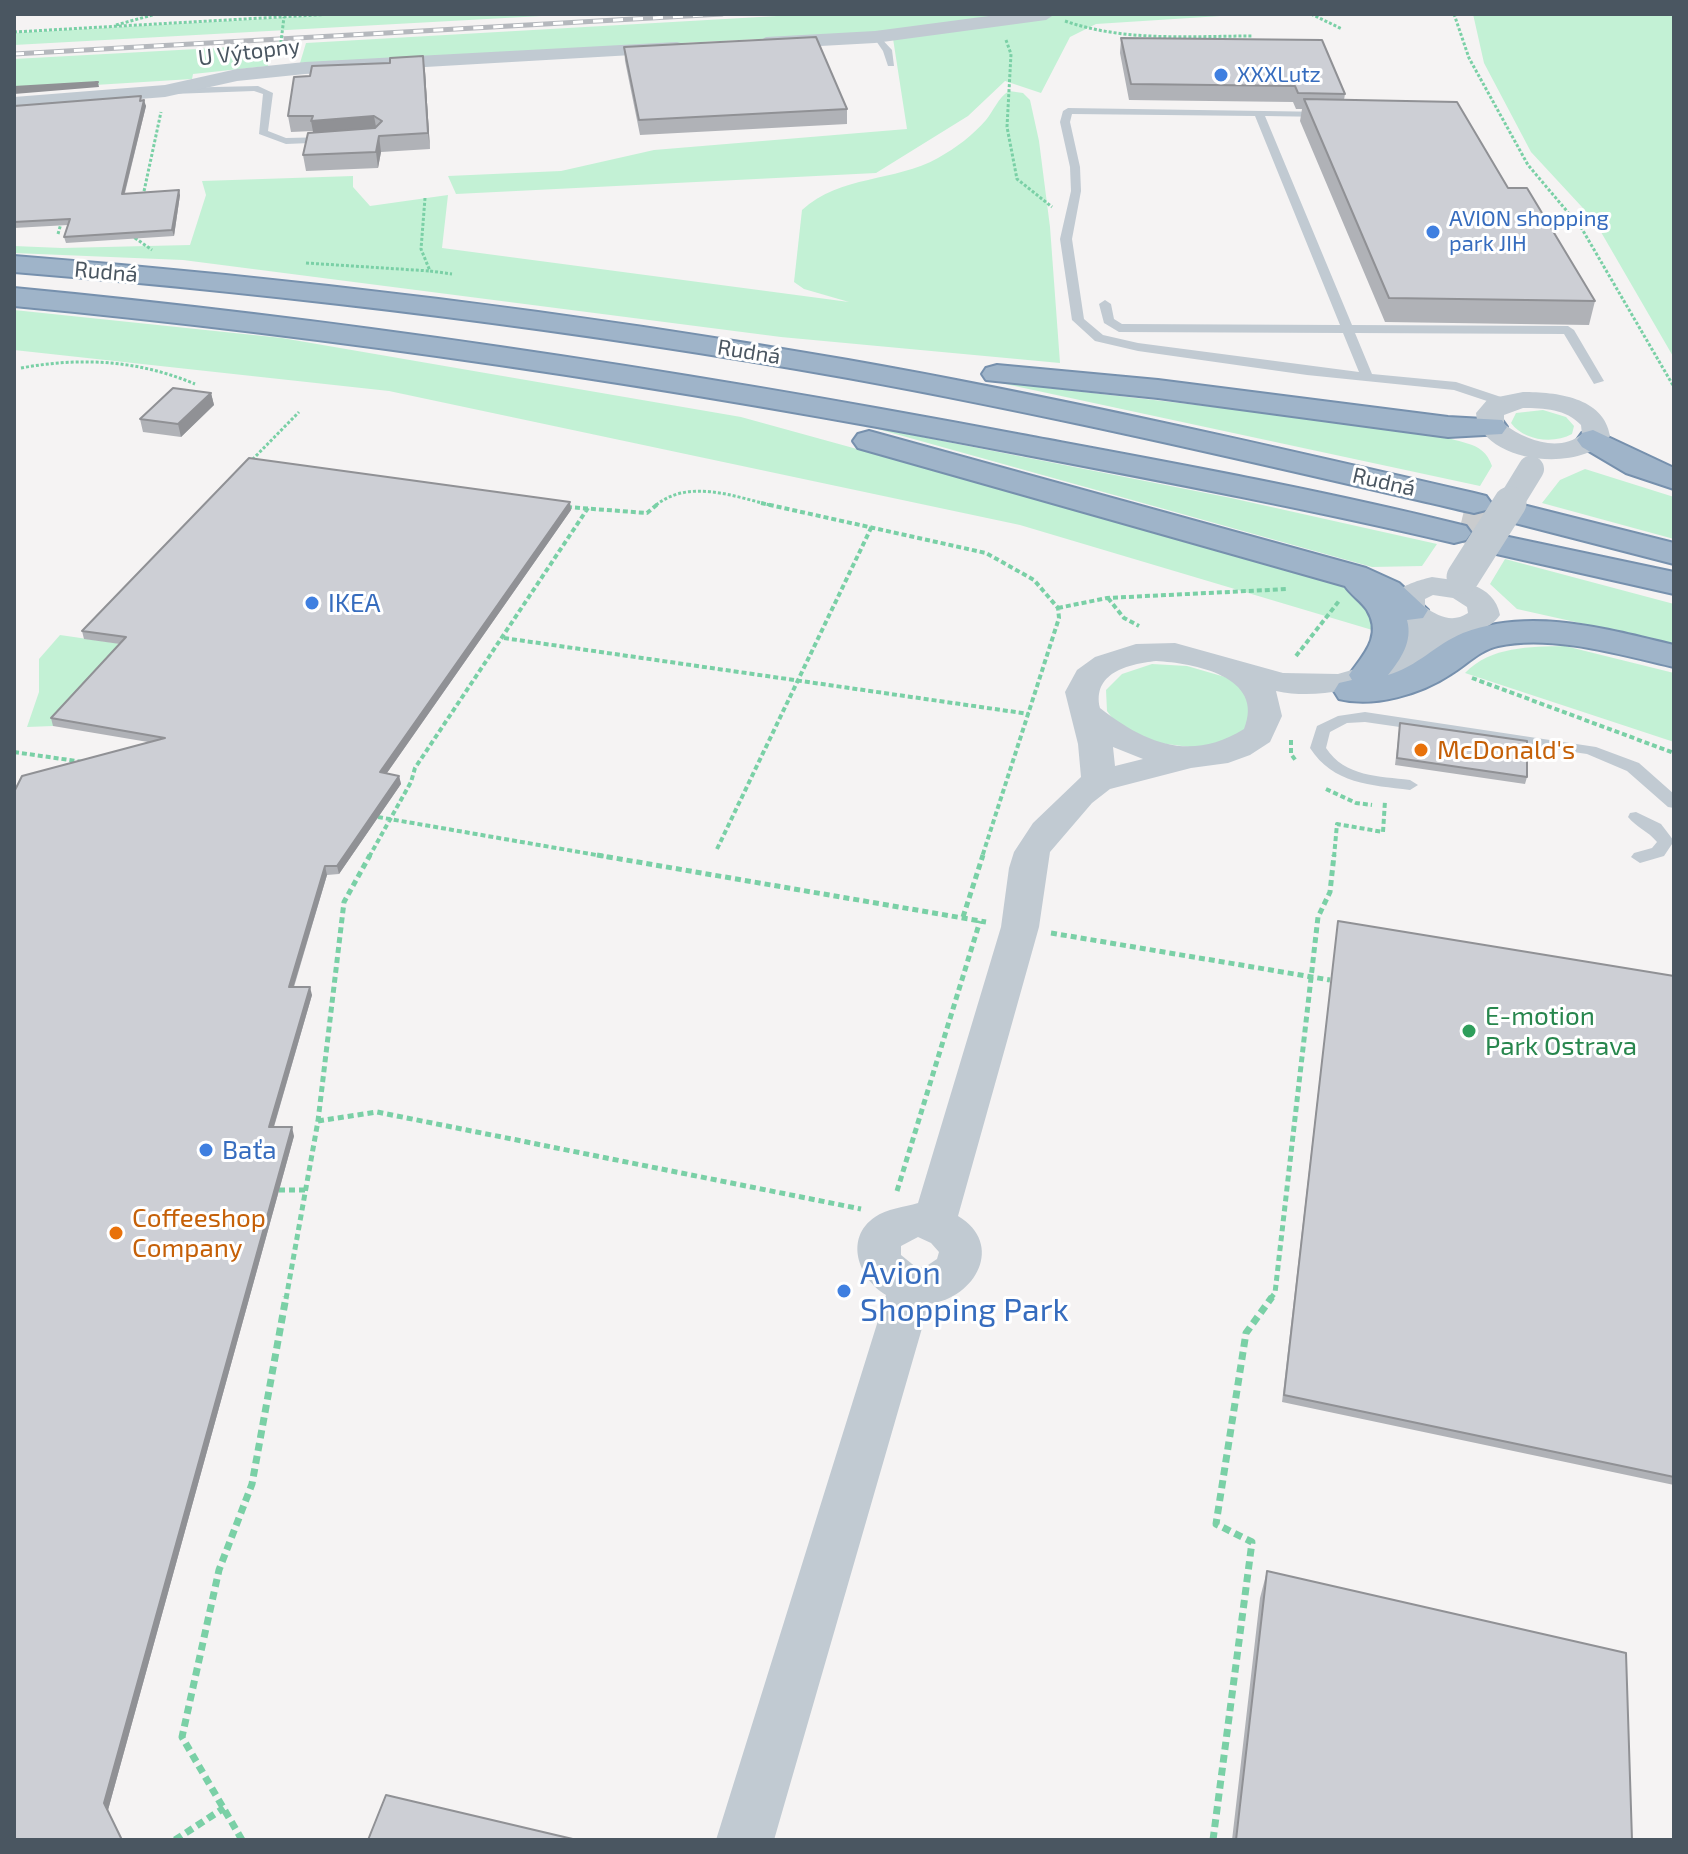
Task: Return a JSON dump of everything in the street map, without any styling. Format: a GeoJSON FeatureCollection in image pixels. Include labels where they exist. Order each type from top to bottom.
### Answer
{"type":"FeatureCollection","features":[{"type":"Feature","properties":{"kind":"highway","name":"Rudná"},"geometry":{"type":"LineString","coordinates":[[14,264],[354,295],[763,354],[1174,433],[1463,520]]}},
{"type":"Feature","properties":{"kind":"highway","name":"Rudná"},"geometry":{"type":"LineString","coordinates":[[14,282],[354,316],[607,352],[897,401],[1463,520]]}},
{"type":"Feature","properties":{"kind":"highway"},"geometry":{"type":"LineString","coordinates":[[14,297],[371,335],[810,403],[1322,501],[1463,520]]}},
{"type":"Feature","properties":{"kind":"highway"},"geometry":{"type":"LineString","coordinates":[[371,335],[563,369],[825,428],[1353,576],[1386,591],[1414,613]]}},
{"type":"Feature","properties":{"kind":"highway"},"geometry":{"type":"LineString","coordinates":[[763,354],[1142,387],[1448,427],[1498,415]]}},
{"type":"Feature","properties":{"kind":"highway"},"geometry":{"type":"LineString","coordinates":[[1593,440],[1638,466],[1674,479]]}},
{"type":"Feature","properties":{"kind":"highway"},"geometry":{"type":"LineString","coordinates":[[1674,554],[1512,532],[1674,581]]}},
{"type":"Feature","properties":{"kind":"highway"},"geometry":{"type":"LineString","coordinates":[[1353,576],[1384,607],[1390,623],[1391,640],[1385,657],[1360,683]]}},
{"type":"Feature","properties":{"kind":"highway"},"geometry":{"type":"LineString","coordinates":[[1463,626],[1517,622],[1674,656]]}},
{"type":"Feature","properties":{"kind":"highway"},"geometry":{"type":"LineString","coordinates":[[1360,683],[1385,688],[1414,681],[1462,648],[1507,633],[1526,631],[1605,640]]}},
{"type":"Feature","properties":{"kind":"street"},"geometry":{"type":"LineString","coordinates":[[741,45],[875,37],[1055,17]]}},
{"type":"Feature","properties":{"kind":"street","name":"U Výtopny"},"geometry":{"type":"LineString","coordinates":[[14,103],[165,91],[237,75],[305,68],[696,47]]}},
{"type":"Feature","properties":{"kind":"street"},"geometry":{"type":"LineString","coordinates":[[1459,582],[1534,459],[1575,449],[1593,440],[1596,426],[1588,416],[1573,408],[1543,400],[1498,415],[1509,440],[1534,459]]}},
{"type":"Feature","properties":{"kind":"street"},"geometry":{"type":"LineString","coordinates":[[1098,781],[1095,741],[1082,700],[1083,686],[1098,669],[1124,657],[1168,651],[1213,659],[1271,681],[1360,683],[1387,668],[1410,644],[1414,613],[1409,598],[1415,591],[1459,582]]}},
{"type":"Feature","properties":{"kind":"street"},"geometry":{"type":"LineString","coordinates":[[745,1840],[912,1285],[889,1276],[880,1265],[877,1252],[880,1239],[889,1229],[902,1222],[934,1222],[1020,927],[1027,868],[1032,852],[1060,816],[1098,781],[1238,749],[1258,735],[1265,723],[1305,700],[1401,674],[1463,626],[1484,615],[1484,607],[1459,582]]}},
{"type":"Feature","properties":{"kind":"street"},"geometry":{"type":"LineString","coordinates":[[1414,613],[1463,626]]}},
{"type":"Feature","properties":{"kind":"street"},"geometry":{"type":"LineString","coordinates":[[1239,670],[1259,687],[1265,700],[1265,723]]}},
{"type":"Feature","properties":{"kind":"street"},"geometry":{"type":"LineString","coordinates":[[1087,714],[1115,736],[1145,750],[1188,758]]}},
{"type":"Feature","properties":{"kind":"lane"},"geometry":{"type":"LineString","coordinates":[[875,37],[887,50],[891,64]]}},
{"type":"Feature","properties":{"kind":"lane"},"geometry":{"type":"LineString","coordinates":[[165,91],[255,88],[268,93],[263,132],[272,139],[294,142],[336,140]]}},
{"type":"Feature","properties":{"kind":"lane"},"geometry":{"type":"LineString","coordinates":[[1338,115],[1068,111],[1065,122],[1075,167],[1076,191],[1066,239],[1078,320],[1099,338],[1138,347],[1307,371],[1456,386],[1498,415]]}},
{"type":"Feature","properties":{"kind":"lane"},"geometry":{"type":"LineString","coordinates":[[1259,114],[1366,375]]}},
{"type":"Feature","properties":{"kind":"lane"},"geometry":{"type":"LineString","coordinates":[[1105,304],[1108,320],[1119,328],[1568,330],[1598,381]]}},
{"type":"Feature","properties":{"kind":"lane"},"geometry":{"type":"LineString","coordinates":[[1410,785],[1346,774],[1331,767],[1318,748],[1323,729],[1344,719],[1365,717],[1590,750],[1633,767],[1663,790],[1674,803]]}},
{"type":"Feature","properties":{"kind":"lane"},"geometry":{"type":"LineString","coordinates":[[1636,817],[1655,828],[1666,842],[1658,852],[1640,857]]}},
{"type":"Feature","properties":{"kind":"path"},"geometry":{"type":"LineString","coordinates":[[107,27],[156,14]]}},
{"type":"Feature","properties":{"kind":"path"},"geometry":{"type":"LineString","coordinates":[[14,32],[333,14]]}},
{"type":"Feature","properties":{"kind":"path"},"geometry":{"type":"LineString","coordinates":[[1311,14],[1342,29]]}},
{"type":"Feature","properties":{"kind":"path"},"geometry":{"type":"LineString","coordinates":[[1454,14],[1469,58],[1528,165],[1582,229],[1674,387]]}},
{"type":"Feature","properties":{"kind":"path"},"geometry":{"type":"LineString","coordinates":[[279,58],[284,16]]}},
{"type":"Feature","properties":{"kind":"path"},"geometry":{"type":"LineString","coordinates":[[1055,17],[1077,27],[1117,33],[1253,36]]}},
{"type":"Feature","properties":{"kind":"path"},"geometry":{"type":"LineString","coordinates":[[998,21],[1011,54],[1007,127],[1017,179],[1044,203],[1071,215]]}},
{"type":"Feature","properties":{"kind":"path"},"geometry":{"type":"LineString","coordinates":[[141,208],[165,91]]}},
{"type":"Feature","properties":{"kind":"path"},"geometry":{"type":"LineString","coordinates":[[425,198],[421,249],[430,271],[452,274]]}},
{"type":"Feature","properties":{"kind":"path"},"geometry":{"type":"LineString","coordinates":[[58,234],[62,219]]}},
{"type":"Feature","properties":{"kind":"path"},"geometry":{"type":"LineString","coordinates":[[135,238],[138,223]]}},
{"type":"Feature","properties":{"kind":"path"},"geometry":{"type":"LineString","coordinates":[[21,368],[49,361],[95,361],[181,377],[195,384]]}},
{"type":"Feature","properties":{"kind":"path"},"geometry":{"type":"LineString","coordinates":[[241,472],[299,412]]}},
{"type":"Feature","properties":{"kind":"path"},"geometry":{"type":"LineString","coordinates":[[249,464],[264,466]]}},
{"type":"Feature","properties":{"kind":"path"},"geometry":{"type":"LineString","coordinates":[[554,505],[647,513],[664,495],[684,491],[714,492],[986,553],[1034,580],[1058,608],[1059,618],[963,917]]}},
{"type":"Feature","properties":{"kind":"path"},"geometry":{"type":"LineString","coordinates":[[242,1840],[182,1737],[219,1570],[252,1484],[318,1121],[344,902],[411,782],[415,768],[588,508]]}},
{"type":"Feature","properties":{"kind":"path"},"geometry":{"type":"LineString","coordinates":[[717,849],[872,526]]}},
{"type":"Feature","properties":{"kind":"path"},"geometry":{"type":"LineString","coordinates":[[1058,608],[1107,598],[1348,586],[1353,576]]}},
{"type":"Feature","properties":{"kind":"path"},"geometry":{"type":"LineString","coordinates":[[503,638],[1029,714]]}},
{"type":"Feature","properties":{"kind":"path"},"geometry":{"type":"LineString","coordinates":[[1471,677],[1674,753]]}},
{"type":"Feature","properties":{"kind":"path"},"geometry":{"type":"LineString","coordinates":[[14,752],[84,762]]}},
{"type":"Feature","properties":{"kind":"path"},"geometry":{"type":"LineString","coordinates":[[1213,1840],[1252,1542],[1216,1524],[1246,1333],[1275,1293],[1318,917],[1330,892],[1337,824],[1383,832],[1387,782]]}},
{"type":"Feature","properties":{"kind":"path"},"geometry":{"type":"LineString","coordinates":[[378,817],[1330,980]]}},
{"type":"Feature","properties":{"kind":"path"},"geometry":{"type":"LineString","coordinates":[[895,1197],[980,921]]}},
{"type":"Feature","properties":{"kind":"path"},"geometry":{"type":"LineString","coordinates":[[318,1121],[377,1112],[869,1211]]}},
{"type":"Feature","properties":{"kind":"path"},"geometry":{"type":"LineString","coordinates":[[279,1190],[305,1190]]}},
{"type":"Feature","properties":{"kind":"path"},"geometry":{"type":"LineString","coordinates":[[175,1840],[224,1808]]}},
{"type":"Feature","properties":{"kind":"green space"},"geometry":{"type":"Polygon","coordinates":[[[353,14],[578,14],[14,45],[14,33],[353,14]]]}},
{"type":"Feature","properties":{"kind":"green space"},"geometry":{"type":"Polygon","coordinates":[[[812,14],[1252,14],[1096,24],[1070,37],[1041,93],[1005,81],[968,116],[876,173],[456,194],[448,176],[561,171],[654,150],[907,129],[892,32],[300,63],[306,43],[812,14]]]}},
{"type":"Feature","properties":{"kind":"green space"},"geometry":{"type":"Polygon","coordinates":[[[1473,14],[1674,14],[1674,358],[1594,220],[1531,152],[1484,63],[1473,14]]]}},
{"type":"Feature","properties":{"kind":"green space"},"geometry":{"type":"Polygon","coordinates":[[[270,45],[268,66],[193,74],[192,79],[14,90],[14,59],[270,45]]]}},
{"type":"Feature","properties":{"kind":"green space"},"geometry":{"type":"Polygon","coordinates":[[[1009,91],[1023,93],[1030,100],[1039,141],[1050,227],[1060,363],[781,337],[183,260],[14,253],[14,246],[190,245],[206,195],[202,181],[353,176],[353,187],[370,206],[448,195],[442,248],[849,302],[804,289],[794,282],[802,210],[833,190],[921,166],[938,158],[976,131],[1009,91]]]}},
{"type":"Feature","properties":{"kind":"green space"},"geometry":{"type":"Polygon","coordinates":[[[14,310],[282,338],[741,417],[1328,579],[1358,593],[1379,632],[1020,525],[389,391],[14,350],[14,310]]]}},
{"type":"Feature","properties":{"kind":"green space"},"geometry":{"type":"Polygon","coordinates":[[[996,382],[1434,432],[1475,446],[1488,457],[1492,466],[1480,486],[996,382]]]}},
{"type":"Feature","properties":{"kind":"green space"},"geometry":{"type":"Polygon","coordinates":[[[1543,410],[1566,417],[1574,426],[1572,434],[1557,439],[1540,439],[1523,434],[1511,423],[1516,413],[1543,410]]]}},
{"type":"Feature","properties":{"kind":"green space"},"geometry":{"type":"Polygon","coordinates":[[[867,426],[1231,498],[1437,544],[1422,566],[1372,567],[867,426]]]}},
{"type":"Feature","properties":{"kind":"green space"},"geometry":{"type":"Polygon","coordinates":[[[1585,469],[1674,497],[1674,539],[1542,503],[1560,480],[1585,469]]]}},
{"type":"Feature","properties":{"kind":"green space"},"geometry":{"type":"Polygon","coordinates":[[[1505,559],[1674,604],[1674,644],[1517,609],[1490,584],[1505,559]]]}},
{"type":"Feature","properties":{"kind":"green space"},"geometry":{"type":"Polygon","coordinates":[[[60,635],[129,645],[53,726],[27,727],[39,692],[39,659],[60,635]]]}},
{"type":"Feature","properties":{"kind":"green space"},"geometry":{"type":"Polygon","coordinates":[[[1565,646],[1674,673],[1674,742],[1465,673],[1475,664],[1499,653],[1565,646]]]}},
{"type":"Feature","properties":{"kind":"green space"},"geometry":{"type":"Polygon","coordinates":[[[1152,664],[1187,666],[1232,679],[1252,700],[1246,730],[1205,749],[1151,742],[1115,722],[1107,711],[1106,690],[1122,674],[1152,664]]]}},
{"type":"Feature","properties":{"kind":"building"},"geometry":{"type":"Polygon","coordinates":[[[816,37],[847,109],[639,120],[624,47],[816,37]]]}},
{"type":"Feature","properties":{"kind":"building","name":"XXXLutz"},"geometry":{"type":"Polygon","coordinates":[[[1121,38],[1322,40],[1345,94],[1298,93],[1295,86],[1131,84],[1121,38]]]}},
{"type":"Feature","properties":{"kind":"building"},"geometry":{"type":"Polygon","coordinates":[[[423,56],[428,133],[379,136],[376,152],[303,155],[308,133],[375,128],[382,121],[374,116],[311,121],[313,116],[288,116],[294,77],[310,76],[312,66],[390,63],[390,58],[423,56]]]}},
{"type":"Feature","properties":{"kind":"building"},"geometry":{"type":"Polygon","coordinates":[[[98,82],[14,88],[14,87],[98,82]]]}},
{"type":"Feature","properties":{"kind":"building"},"geometry":{"type":"Polygon","coordinates":[[[141,96],[140,101],[144,100],[122,194],[179,190],[172,230],[64,237],[70,219],[14,222],[14,106],[141,96]]]}},
{"type":"Feature","properties":{"kind":"building"},"geometry":{"type":"Polygon","coordinates":[[[1304,99],[1457,102],[1508,188],[1527,188],[1595,301],[1389,298],[1304,99]]]}},
{"type":"Feature","properties":{"kind":"building"},"geometry":{"type":"Polygon","coordinates":[[[173,388],[211,393],[178,424],[140,419],[173,388]]]}},
{"type":"Feature","properties":{"kind":"building"},"geometry":{"type":"Polygon","coordinates":[[[249,458],[570,502],[380,772],[399,776],[337,866],[325,866],[289,987],[310,987],[269,1127],[292,1127],[104,1803],[122,1840],[14,1840],[14,792],[22,776],[165,738],[51,718],[126,637],[82,631],[249,458]]]}},
{"type":"Feature","properties":{"kind":"building"},"geometry":{"type":"Polygon","coordinates":[[[1400,723],[1527,741],[1527,777],[1397,758],[1400,723]]]}},
{"type":"Feature","properties":{"kind":"building"},"geometry":{"type":"Polygon","coordinates":[[[1338,921],[1674,976],[1674,1477],[1284,1395],[1338,921]]]}},
{"type":"Feature","properties":{"kind":"building"},"geometry":{"type":"Polygon","coordinates":[[[1267,1571],[1626,1653],[1632,1840],[1236,1840],[1267,1571]]]}},
{"type":"Feature","properties":{"kind":"building"},"geometry":{"type":"Polygon","coordinates":[[[386,1795],[577,1840],[368,1840],[386,1795]]]}},
{"type":"Feature","properties":{"kind":"tunnel"},"geometry":{"type":"LineString","coordinates":[[1461,523],[1510,535]]}},
{"type":"Feature","properties":{"kind":"railway"},"geometry":{"type":"LineString","coordinates":[[14,54],[722,14]]}},
{"type":"Feature","properties":{"kind":"place","name":"XXXLutz"},"geometry":{"type":"Point","coordinates":[1221,75]}},
{"type":"Feature","properties":{"kind":"place","name":"AVION shopping park JIH"},"geometry":{"type":"Point","coordinates":[1433,232]}},
{"type":"Feature","properties":{"kind":"place","name":"IKEA"},"geometry":{"type":"Point","coordinates":[312,603]}},
{"type":"Feature","properties":{"kind":"place","name":"McDonald's"},"geometry":{"type":"Point","coordinates":[1421,750]}},
{"type":"Feature","properties":{"kind":"place","name":"E-motion Park Ostrava"},"geometry":{"type":"Point","coordinates":[1469,1031]}},
{"type":"Feature","properties":{"kind":"place","name":"Baťa"},"geometry":{"type":"Point","coordinates":[206,1150]}},
{"type":"Feature","properties":{"kind":"place","name":"Coffeeshop Company"},"geometry":{"type":"Point","coordinates":[116,1233]}},
{"type":"Feature","properties":{"kind":"place","name":"Avion Shopping Park"},"geometry":{"type":"Point","coordinates":[844,1291]}}]}
